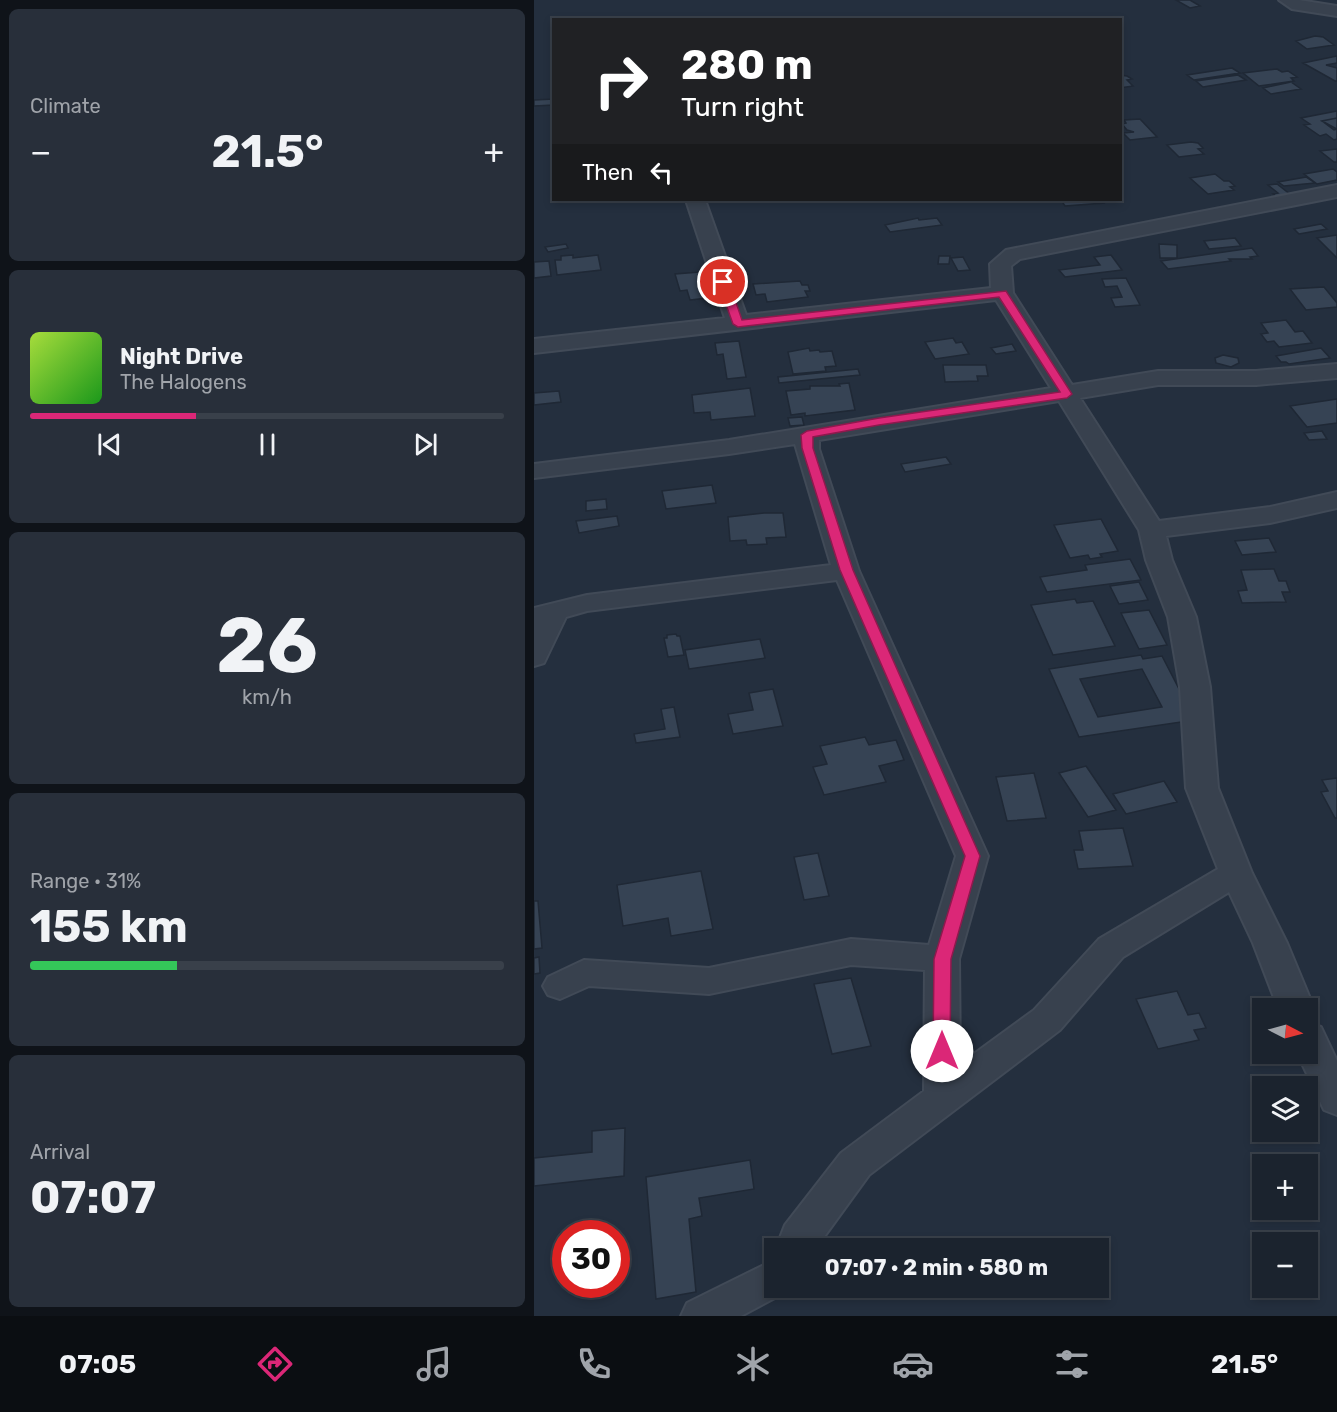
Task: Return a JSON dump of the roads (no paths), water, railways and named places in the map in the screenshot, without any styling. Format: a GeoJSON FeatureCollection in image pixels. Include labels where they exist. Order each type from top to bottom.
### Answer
{"type":"FeatureCollection","features":[{"type":"Feature","properties":{"kind":"street"},"geometry":{"type":"LineString","coordinates":[[1287,0],[1298,6],[1337,11]]}},
{"type":"Feature","properties":{"kind":"street"},"geometry":{"type":"LineString","coordinates":[[1292,998],[1270,943],[1236,873],[1202,788],[1195,687],[1182,617],[1159,560],[1152,530],[1002,293],[1000,264],[1013,254],[1334,194]]}},
{"type":"Feature","properties":{"kind":"street"},"geometry":{"type":"LineString","coordinates":[[695,201],[738,324]]}},
{"type":"Feature","properties":{"kind":"street"},"geometry":{"type":"LineString","coordinates":[[534,346],[1002,293]]}},
{"type":"Feature","properties":{"kind":"street"},"geometry":{"type":"LineString","coordinates":[[534,471],[807,435],[879,421],[1067,394],[1158,378],[1256,378],[1337,371]]}},
{"type":"Feature","properties":{"kind":"street"},"geometry":{"type":"LineString","coordinates":[[807,435],[807,448],[846,570],[972,856],[942,959],[942,1097]]}},
{"type":"Feature","properties":{"kind":"street"},"geometry":{"type":"LineString","coordinates":[[1152,530],[1270,514],[1337,500]]}},
{"type":"Feature","properties":{"kind":"street"},"geometry":{"type":"LineString","coordinates":[[534,657],[545,613],[587,603],[846,570]]}},
{"type":"Feature","properties":{"kind":"street"},"geometry":{"type":"LineString","coordinates":[[799,1238],[855,1164],[1047,1020],[1111,948],[1236,873]]}},
{"type":"Feature","properties":{"kind":"street"},"geometry":{"type":"LineString","coordinates":[[560,986],[584,973],[709,981],[851,952],[942,959]]}},
{"type":"Feature","properties":{"kind":"street"},"geometry":{"type":"LineString","coordinates":[[1318,1059],[1337,1100]]}},
{"type":"Feature","properties":{"kind":"street"},"geometry":{"type":"LineString","coordinates":[[702,1316],[764,1283]]}}]}
